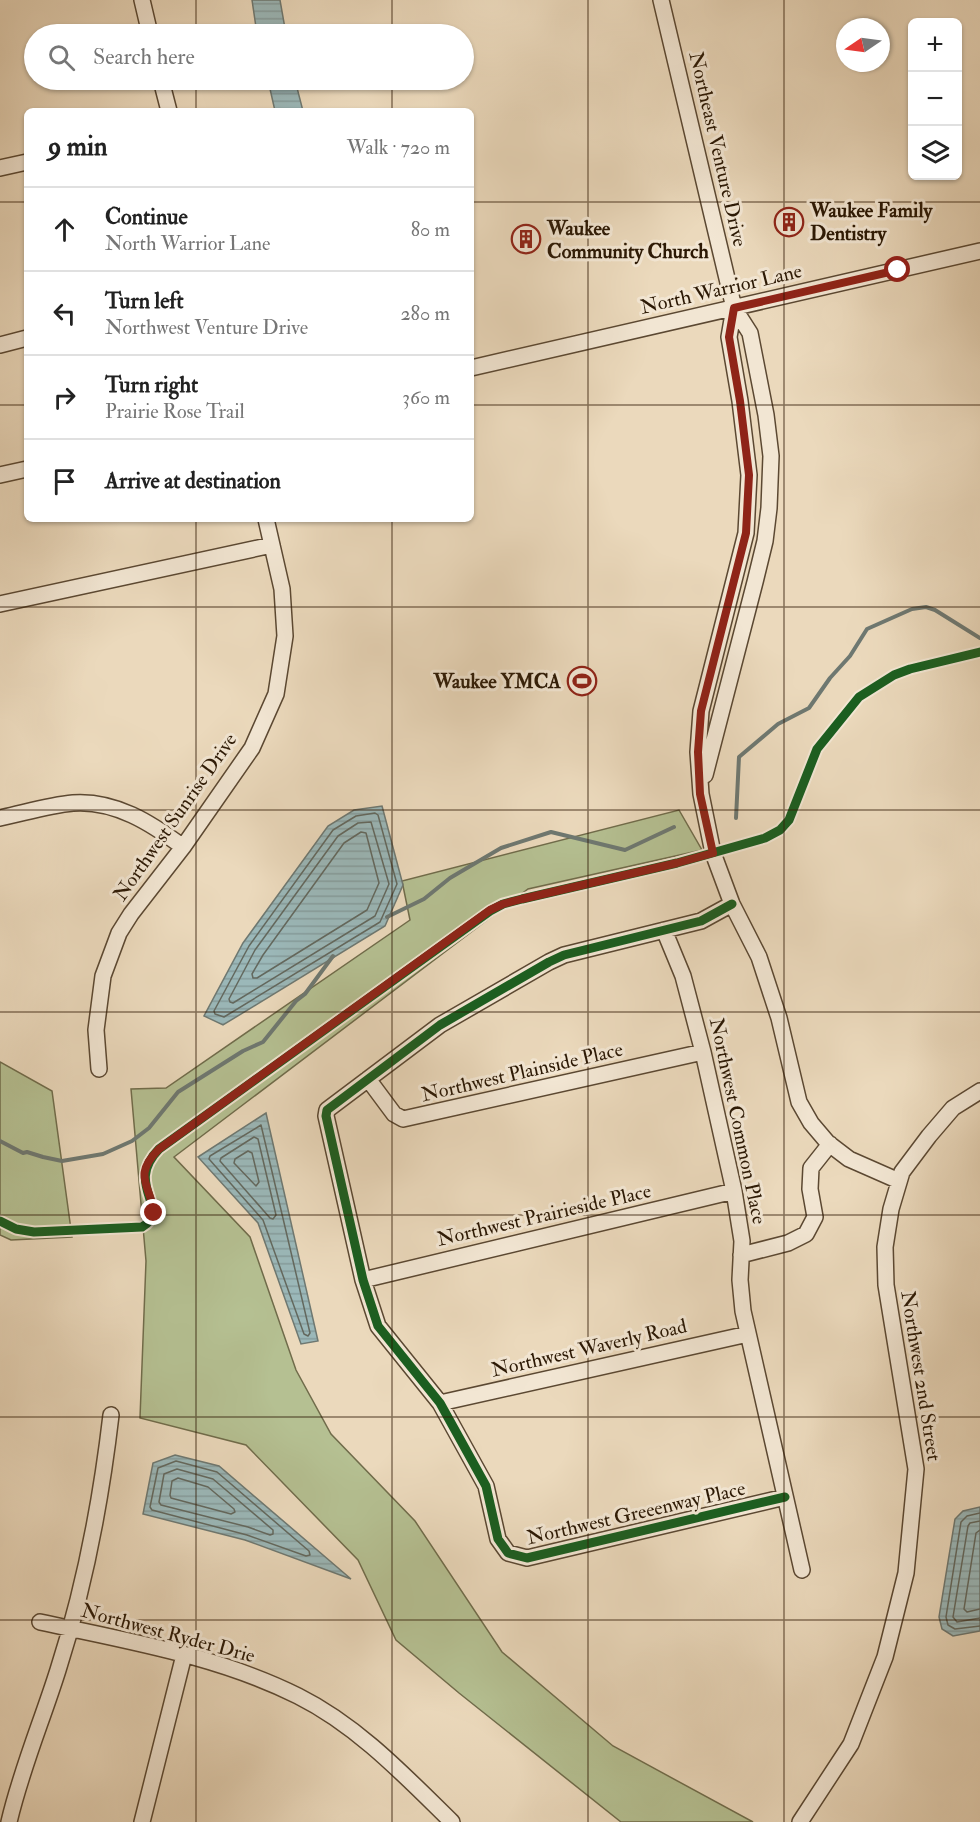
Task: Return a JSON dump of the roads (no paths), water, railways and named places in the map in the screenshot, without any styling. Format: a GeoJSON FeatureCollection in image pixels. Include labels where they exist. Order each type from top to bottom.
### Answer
{"type":"FeatureCollection","features":[{"type":"Feature","properties":{"kind":"street"},"geometry":{"type":"LineString","coordinates":[[142,0],[148,24]]}},
{"type":"Feature","properties":{"kind":"street","name":"Northeast Venture Drive"},"geometry":{"type":"LineString","coordinates":[[661,0],[734,308]]}},
{"type":"Feature","properties":{"kind":"street"},"geometry":{"type":"LineString","coordinates":[[164,90],[168,108]]}},
{"type":"Feature","properties":{"kind":"street"},"geometry":{"type":"LineString","coordinates":[[0,168],[24,163]]}},
{"type":"Feature","properties":{"kind":"street","name":"North Warrior Lane"},"geometry":{"type":"LineString","coordinates":[[474,367],[980,251]]}},
{"type":"Feature","properties":{"kind":"street"},"geometry":{"type":"LineString","coordinates":[[734,308],[729,337],[749,475],[746,533],[701,711],[698,752],[700,794],[713,853],[732,904],[759,957],[779,1018],[800,1102],[811,1123],[830,1144],[849,1159],[899,1181]]}},
{"type":"Feature","properties":{"kind":"street"},"geometry":{"type":"LineString","coordinates":[[700,794],[765,541],[769,508],[771,456],[766,415],[750,333],[734,308]]}},
{"type":"Feature","properties":{"kind":"street"},"geometry":{"type":"LineString","coordinates":[[0,345],[24,339]]}},
{"type":"Feature","properties":{"kind":"street"},"geometry":{"type":"LineString","coordinates":[[0,475],[24,470]]}},
{"type":"Feature","properties":{"kind":"street","name":"Northwest Sunrise Drive"},"geometry":{"type":"LineString","coordinates":[[99,1069],[96,1030],[103,976],[110,954],[131,914],[183,847],[252,748],[276,694],[285,636],[282,589],[267,522]]}},
{"type":"Feature","properties":{"kind":"street"},"geometry":{"type":"LineString","coordinates":[[0,604],[272,545]]}},
{"type":"Feature","properties":{"kind":"street"},"geometry":{"type":"LineString","coordinates":[[0,818],[74,803],[111,806],[154,825],[183,847]]}},
{"type":"Feature","properties":{"kind":"street","name":"Northwest Greeenway Place"},"geometry":{"type":"LineString","coordinates":[[732,904],[701,921],[564,955],[549,962],[440,1025],[327,1110],[326,1116],[363,1280],[378,1326],[440,1403],[486,1486],[498,1539],[508,1553],[527,1558],[785,1497]]}},
{"type":"Feature","properties":{"kind":"street","name":"Northwest Common Place"},"geometry":{"type":"LineString","coordinates":[[664,930],[683,976],[703,1052],[734,1191],[742,1240],[740,1280],[743,1311],[802,1570]]}},
{"type":"Feature","properties":{"kind":"street","name":"Northwest Plainside Place"},"geometry":{"type":"LineString","coordinates":[[368,1079],[394,1114],[403,1119],[703,1052]]}},
{"type":"Feature","properties":{"kind":"street","name":"Northwest 2nd Street"},"geometry":{"type":"LineString","coordinates":[[800,1822],[850,1744],[885,1657],[906,1573],[916,1470],[886,1285],[885,1247],[891,1209],[902,1172],[929,1136],[953,1108],[980,1091]]}},
{"type":"Feature","properties":{"kind":"street"},"geometry":{"type":"LineString","coordinates":[[741,1255],[788,1243],[806,1234],[815,1216],[810,1189],[811,1168],[830,1144]]}},
{"type":"Feature","properties":{"kind":"street","name":"Northwest Prairieside Place"},"geometry":{"type":"LineString","coordinates":[[363,1280],[734,1191]]}},
{"type":"Feature","properties":{"kind":"street","name":"Northwest Waverly Road"},"geometry":{"type":"LineString","coordinates":[[440,1403],[748,1334]]}},
{"type":"Feature","properties":{"kind":"street"},"geometry":{"type":"LineString","coordinates":[[9,1822],[34,1735],[58,1670],[93,1539],[111,1414]]}},
{"type":"Feature","properties":{"kind":"street","name":"Northwest Ryder Drie"},"geometry":{"type":"LineString","coordinates":[[40,1622],[184,1655],[251,1674],[299,1696],[354,1731],[387,1758],[452,1822]]}},
{"type":"Feature","properties":{"kind":"street"},"geometry":{"type":"LineString","coordinates":[[142,1822],[184,1655]]}},
{"type":"Feature","properties":{"kind":"water"},"geometry":{"type":"Polygon","coordinates":[[[252,0],[280,0],[284,24],[256,24],[252,0]]]}},
{"type":"Feature","properties":{"kind":"water"},"geometry":{"type":"Polygon","coordinates":[[[270,90],[298,90],[302,108],[274,108],[270,90]]]}},
{"type":"Feature","properties":{"kind":"water"},"geometry":{"type":"Polygon","coordinates":[[[382,806],[403,885],[385,926],[223,1025],[204,1016],[243,943],[328,826],[354,810],[382,806]]]}},
{"type":"Feature","properties":{"kind":"water"},"geometry":{"type":"Polygon","coordinates":[[[266,1113],[318,1341],[301,1344],[258,1223],[198,1157],[266,1113]]]}},
{"type":"Feature","properties":{"kind":"water"},"geometry":{"type":"Polygon","coordinates":[[[175,1455],[219,1466],[351,1579],[245,1540],[143,1514],[153,1463],[175,1455]]]}},
{"type":"Feature","properties":{"kind":"water"},"geometry":{"type":"Polygon","coordinates":[[[980,1507],[980,1631],[953,1636],[942,1629],[939,1617],[955,1519],[963,1511],[980,1507]]]}},
{"type":"Feature","properties":{"kind":"waterway"},"geometry":{"type":"LineString","coordinates":[[736,818],[739,757],[778,724],[809,708],[830,678],[850,656],[867,629],[912,609],[926,607],[935,610],[980,638]]}},
{"type":"Feature","properties":{"kind":"waterway"},"geometry":{"type":"LineString","coordinates":[[387,917],[424,899],[450,878],[501,848],[551,832],[625,850],[674,827]]}},
{"type":"Feature","properties":{"kind":"waterway"},"geometry":{"type":"LineString","coordinates":[[0,1141],[23,1153],[62,1161],[103,1154],[132,1141],[149,1128],[178,1092],[243,1051],[263,1042],[296,1001],[305,994],[333,956]]}},
{"type":"Feature","properties":{"kind":"place","name":"Waukee Family Dentistry"},"geometry":{"type":"Point","coordinates":[789,222]}},
{"type":"Feature","properties":{"kind":"place","name":"Waukee Community Church"},"geometry":{"type":"Point","coordinates":[526,239]}},
{"type":"Feature","properties":{"kind":"place","name":"Waukee YMCA"},"geometry":{"type":"Point","coordinates":[582,681]}}]}
